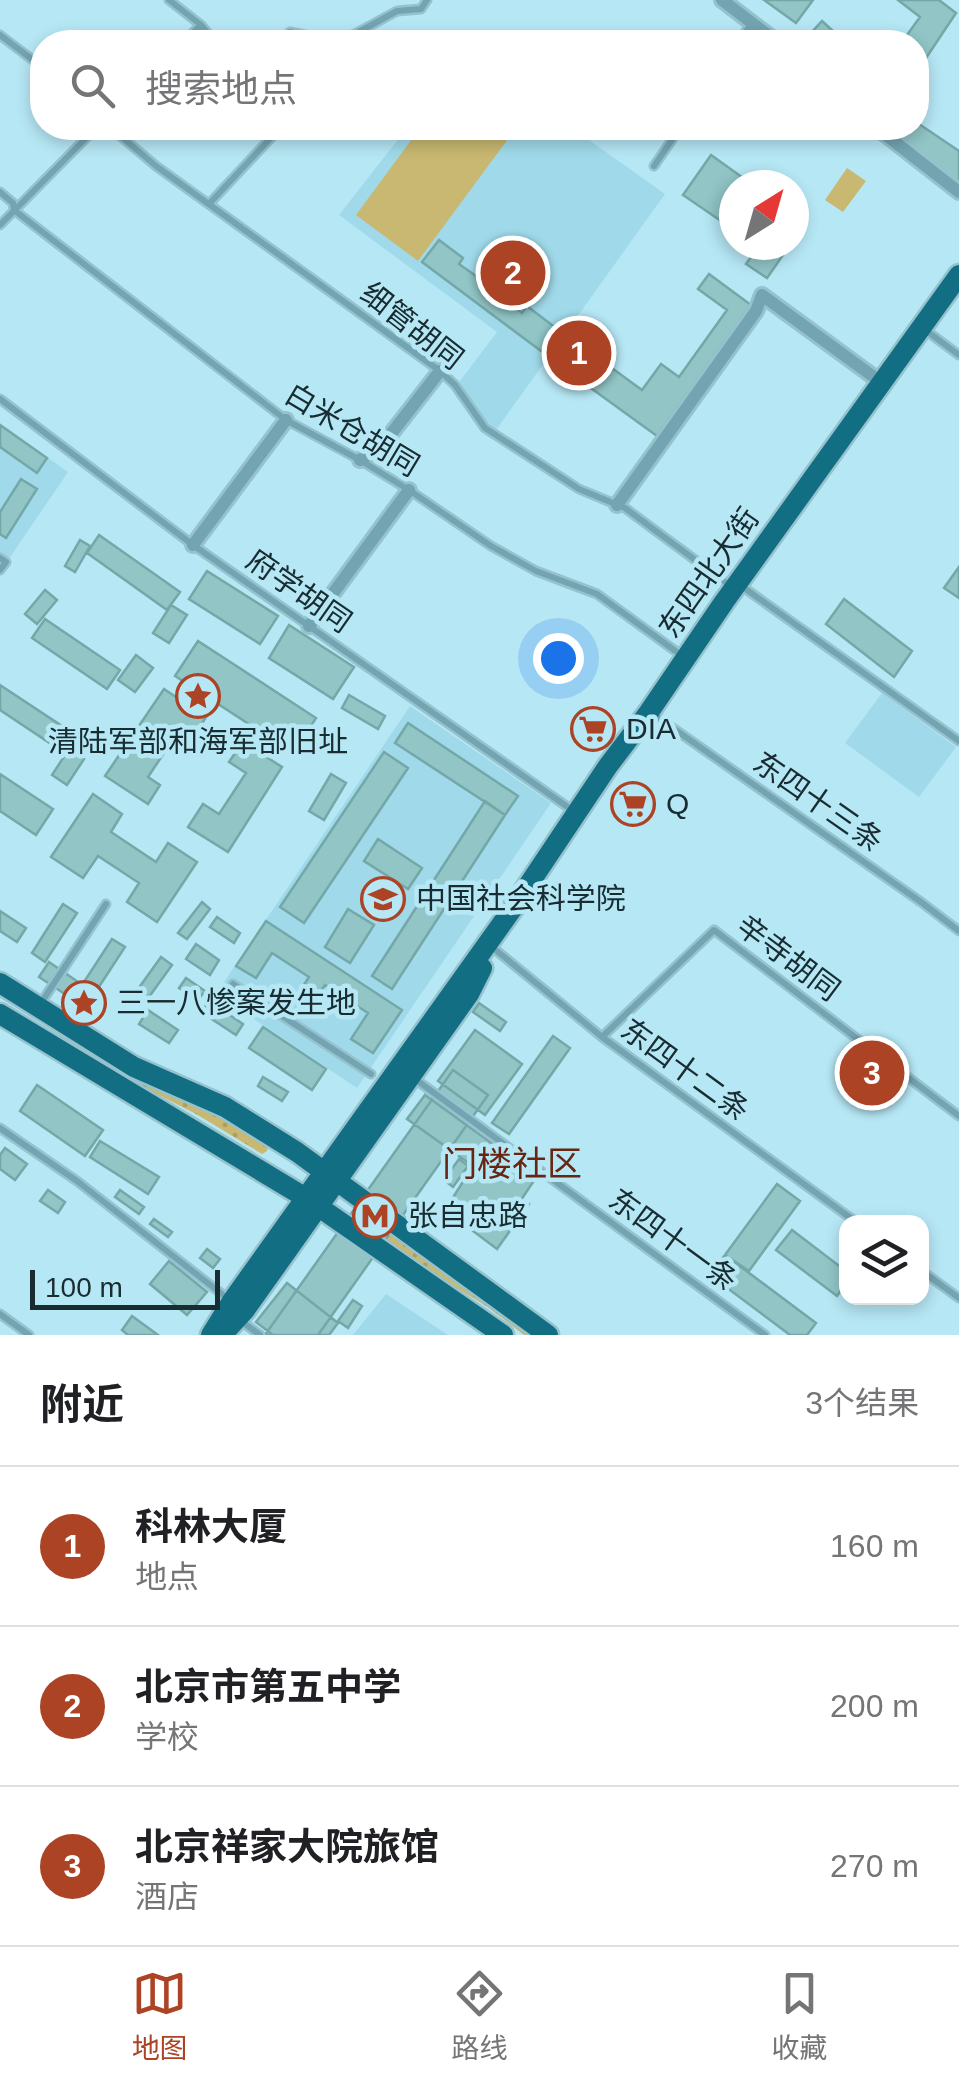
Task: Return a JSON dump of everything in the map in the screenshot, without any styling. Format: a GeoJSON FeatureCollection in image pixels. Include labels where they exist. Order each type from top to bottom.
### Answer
{"type":"FeatureCollection","features":[{"type":"Feature","properties":{"kind":"main road","name":"东四北大街"},"geometry":{"type":"LineString","coordinates":[[211,1335],[234,1310],[312,1202],[576,813],[959,276]]}},
{"type":"Feature","properties":{"kind":"main road","name":"东四北大街"},"geometry":{"type":"LineString","coordinates":[[330,1176],[469,994],[513,908]]}},
{"type":"Feature","properties":{"kind":"main road"},"geometry":{"type":"LineString","coordinates":[[0,983],[134,1067],[224,1107],[297,1152],[548,1335]]}},
{"type":"Feature","properties":{"kind":"main road"},"geometry":{"type":"LineString","coordinates":[[0,1014],[312,1202],[503,1335]]}},
{"type":"Feature","properties":{"kind":"main road","name":"东四北大街"},"geometry":{"type":"LineString","coordinates":[[222,1335],[234,1310]]}},
{"type":"Feature","properties":{"kind":"street"},"geometry":{"type":"LineString","coordinates":[[722,0],[762,30]]}},
{"type":"Feature","properties":{"kind":"street"},"geometry":{"type":"LineString","coordinates":[[892,140],[959,192]]}},
{"type":"Feature","properties":{"kind":"street"},"geometry":{"type":"LineString","coordinates":[[617,506],[756,311],[762,295],[882,383]]}},
{"type":"Feature","properties":{"kind":"street"},"geometry":{"type":"LineString","coordinates":[[360,460],[380,448],[440,371]]}},
{"type":"Feature","properties":{"kind":"street"},"geometry":{"type":"LineString","coordinates":[[193,545],[286,420]]}},
{"type":"Feature","properties":{"kind":"street"},"geometry":{"type":"LineString","coordinates":[[309,626],[409,490]]}},
{"type":"Feature","properties":{"kind":"lane"},"geometry":{"type":"LineString","coordinates":[[169,0],[205,30]]}},
{"type":"Feature","properties":{"kind":"lane"},"geometry":{"type":"LineString","coordinates":[[362,30],[398,11],[421,9],[427,0]]}},
{"type":"Feature","properties":{"kind":"lane"},"geometry":{"type":"LineString","coordinates":[[746,30],[752,22]]}},
{"type":"Feature","properties":{"kind":"lane"},"geometry":{"type":"LineString","coordinates":[[196,30],[201,25]]}},
{"type":"Feature","properties":{"kind":"lane"},"geometry":{"type":"LineString","coordinates":[[0,35],[30,58]]}},
{"type":"Feature","properties":{"kind":"lane"},"geometry":{"type":"LineString","coordinates":[[0,226],[84,140]]}},
{"type":"Feature","properties":{"kind":"lane","name":"细管胡同"},"geometry":{"type":"LineString","coordinates":[[125,140],[440,371],[485,428],[579,489],[625,508],[695,562],[736,586],[959,741]]}},
{"type":"Feature","properties":{"kind":"lane"},"geometry":{"type":"LineString","coordinates":[[209,204],[269,140]]}},
{"type":"Feature","properties":{"kind":"lane"},"geometry":{"type":"LineString","coordinates":[[654,166],[672,140]]}},
{"type":"Feature","properties":{"kind":"lane","name":"白米仓胡同"},"geometry":{"type":"LineString","coordinates":[[0,192],[13,203],[14,210],[286,420],[409,490],[491,546],[536,571],[597,594],[686,658]]}},
{"type":"Feature","properties":{"kind":"lane"},"geometry":{"type":"LineString","coordinates":[[922,327],[959,355]]}},
{"type":"Feature","properties":{"kind":"lane","name":"府学胡同"},"geometry":{"type":"LineString","coordinates":[[0,400],[193,545],[576,813]]}},
{"type":"Feature","properties":{"kind":"lane"},"geometry":{"type":"LineString","coordinates":[[0,558],[6,562],[0,570]]}},
{"type":"Feature","properties":{"kind":"lane","name":"东四十三条"},"geometry":{"type":"LineString","coordinates":[[649,712],[959,931]]}},
{"type":"Feature","properties":{"kind":"lane"},"geometry":{"type":"LineString","coordinates":[[38,1008],[106,904]]}},
{"type":"Feature","properties":{"kind":"lane","name":"辛寺胡同"},"geometry":{"type":"LineString","coordinates":[[602,1037],[714,930],[959,1116]]}},
{"type":"Feature","properties":{"kind":"lane","name":"东四十二条"},"geometry":{"type":"LineString","coordinates":[[492,947],[602,1037],[846,1215]]}},
{"type":"Feature","properties":{"kind":"lane"},"geometry":{"type":"LineString","coordinates":[[233,984],[371,1074]]}},
{"type":"Feature","properties":{"kind":"lane","name":"东四十一条"},"geometry":{"type":"LineString","coordinates":[[410,1076],[765,1335]]}},
{"type":"Feature","properties":{"kind":"lane"},"geometry":{"type":"LineString","coordinates":[[0,1128],[77,1181],[260,1335]]}},
{"type":"Feature","properties":{"kind":"lane"},"geometry":{"type":"LineString","coordinates":[[929,1276],[959,1298]]}},
{"type":"Feature","properties":{"kind":"lane"},"geometry":{"type":"LineString","coordinates":[[0,1314],[29,1335]]}},
{"type":"Feature","properties":{"kind":"shaded area"},"geometry":{"type":"Polygon","coordinates":[[[398,140],[589,140],[665,194],[496,430],[474,409],[460,381],[497,332],[339,215],[398,140]]]}},
{"type":"Feature","properties":{"kind":"shaded area"},"geometry":{"type":"Polygon","coordinates":[[[411,140],[507,140],[418,261],[356,215],[411,140]]]}},
{"type":"Feature","properties":{"kind":"shaded area"},"geometry":{"type":"Polygon","coordinates":[[[847,168],[866,181],[843,212],[825,200],[847,168]]]}},
{"type":"Feature","properties":{"kind":"shaded area"},"geometry":{"type":"Polygon","coordinates":[[[0,423],[68,472],[0,572],[0,423]]]}},
{"type":"Feature","properties":{"kind":"shaded area"},"geometry":{"type":"Polygon","coordinates":[[[882,693],[956,747],[919,797],[845,743],[882,693]]]}},
{"type":"Feature","properties":{"kind":"shaded area","name":"中国社会科学院"},"geometry":{"type":"Polygon","coordinates":[[[410,706],[551,803],[357,1088],[216,994],[410,706]]]}},
{"type":"Feature","properties":{"kind":"shaded area"},"geometry":{"type":"Polygon","coordinates":[[[60,1029],[208,1110],[268,1147],[267,1151],[262,1154],[147,1089],[57,1031],[60,1029]]]}},
{"type":"Feature","properties":{"kind":"shaded area"},"geometry":{"type":"Polygon","coordinates":[[[356,1209],[534,1335],[524,1335],[432,1273],[353,1214],[356,1209]]]}},
{"type":"Feature","properties":{"kind":"shaded area"},"geometry":{"type":"Polygon","coordinates":[[[386,1294],[448,1335],[353,1335],[386,1294]]]}},
{"type":"Feature","properties":{"kind":"building"},"geometry":{"type":"Polygon","coordinates":[[[764,0],[813,0],[796,23],[764,0]]]}},
{"type":"Feature","properties":{"kind":"building"},"geometry":{"type":"Polygon","coordinates":[[[898,0],[939,0],[956,13],[929,54],[929,30],[911,30],[920,17],[898,0]]]}},
{"type":"Feature","properties":{"kind":"building"},"geometry":{"type":"Polygon","coordinates":[[[822,21],[832,30],[814,30],[822,21]]]}},
{"type":"Feature","properties":{"kind":"building"},"geometry":{"type":"Polygon","coordinates":[[[929,131],[959,151],[959,183],[899,140],[929,140],[929,131]]]}},
{"type":"Feature","properties":{"kind":"building"},"geometry":{"type":"Polygon","coordinates":[[[711,155],[732,170],[719,170],[719,220],[683,195],[711,155]]]}},
{"type":"Feature","properties":{"kind":"building"},"geometry":{"type":"Polygon","coordinates":[[[439,240],[463,258],[459,264],[483,281],[493,279],[499,283],[498,295],[522,313],[527,306],[565,335],[549,357],[422,262],[439,240]]]}},
{"type":"Feature","properties":{"kind":"building"},"geometry":{"type":"Polygon","coordinates":[[[749,260],[780,260],[767,278],[746,264],[749,260]]]}},
{"type":"Feature","properties":{"kind":"building"},"geometry":{"type":"Polygon","coordinates":[[[709,274],[751,305],[657,436],[559,365],[576,342],[642,390],[661,364],[679,377],[727,310],[698,289],[709,274]]]}},
{"type":"Feature","properties":{"kind":"building"},"geometry":{"type":"Polygon","coordinates":[[[0,425],[47,458],[37,473],[0,447],[0,425]]]}},
{"type":"Feature","properties":{"kind":"building"},"geometry":{"type":"Polygon","coordinates":[[[21,479],[37,489],[6,538],[0,534],[0,512],[21,479]]]}},
{"type":"Feature","properties":{"kind":"building"},"geometry":{"type":"Polygon","coordinates":[[[99,535],[180,592],[167,610],[87,553],[99,535]]]}},
{"type":"Feature","properties":{"kind":"building"},"geometry":{"type":"Polygon","coordinates":[[[80,540],[90,546],[75,572],[65,566],[80,540]]]}},
{"type":"Feature","properties":{"kind":"building"},"geometry":{"type":"Polygon","coordinates":[[[959,567],[959,598],[944,588],[959,567]]]}},
{"type":"Feature","properties":{"kind":"building"},"geometry":{"type":"Polygon","coordinates":[[[207,571],[278,616],[260,644],[189,599],[207,571]]]}},
{"type":"Feature","properties":{"kind":"building"},"geometry":{"type":"Polygon","coordinates":[[[45,590],[57,600],[37,624],[25,614],[45,590]]]}},
{"type":"Feature","properties":{"kind":"building"},"geometry":{"type":"Polygon","coordinates":[[[844,599],[912,651],[894,677],[826,624],[844,599]]]}},
{"type":"Feature","properties":{"kind":"building"},"geometry":{"type":"Polygon","coordinates":[[[171,605],[187,615],[169,643],[153,633],[171,605]]]}},
{"type":"Feature","properties":{"kind":"building"},"geometry":{"type":"Polygon","coordinates":[[[45,619],[120,670],[107,689],[32,638],[45,619]]]}},
{"type":"Feature","properties":{"kind":"building"},"geometry":{"type":"Polygon","coordinates":[[[289,625],[354,667],[333,699],[269,658],[289,625]]]}},
{"type":"Feature","properties":{"kind":"building"},"geometry":{"type":"Polygon","coordinates":[[[198,641],[316,718],[293,753],[175,676],[198,641]]]}},
{"type":"Feature","properties":{"kind":"building"},"geometry":{"type":"Polygon","coordinates":[[[136,655],[153,668],[135,692],[118,680],[136,655]]]}},
{"type":"Feature","properties":{"kind":"building"},"geometry":{"type":"Polygon","coordinates":[[[0,685],[74,734],[63,752],[0,710],[0,685]]]}},
{"type":"Feature","properties":{"kind":"building"},"geometry":{"type":"Polygon","coordinates":[[[164,689],[206,717],[191,741],[178,732],[148,777],[160,785],[148,804],[105,776],[164,689]]]}},
{"type":"Feature","properties":{"kind":"building"},"geometry":{"type":"Polygon","coordinates":[[[349,695],[385,716],[378,729],[342,708],[349,695]]]}},
{"type":"Feature","properties":{"kind":"building"},"geometry":{"type":"Polygon","coordinates":[[[408,723],[518,796],[505,815],[395,743],[408,723]]]}},
{"type":"Feature","properties":{"kind":"building"},"geometry":{"type":"Polygon","coordinates":[[[243,742],[282,767],[228,852],[188,827],[203,804],[219,814],[246,773],[229,762],[243,742]]]}},
{"type":"Feature","properties":{"kind":"building"},"geometry":{"type":"Polygon","coordinates":[[[69,749],[84,759],[67,785],[52,775],[69,749]]]}},
{"type":"Feature","properties":{"kind":"building"},"geometry":{"type":"Polygon","coordinates":[[[384,752],[408,768],[304,923],[280,907],[384,752]]]}},
{"type":"Feature","properties":{"kind":"building"},"geometry":{"type":"Polygon","coordinates":[[[0,774],[53,809],[36,835],[0,811],[0,774]]]}},
{"type":"Feature","properties":{"kind":"building"},"geometry":{"type":"Polygon","coordinates":[[[331,774],[346,783],[324,820],[309,811],[331,774]]]}},
{"type":"Feature","properties":{"kind":"building"},"geometry":{"type":"Polygon","coordinates":[[[93,794],[122,814],[111,832],[156,862],[168,843],[197,862],[157,922],[127,902],[139,883],[98,856],[83,878],[51,857],[93,794]]]}},
{"type":"Feature","properties":{"kind":"building"},"geometry":{"type":"Polygon","coordinates":[[[485,801],[505,815],[392,989],[372,976],[485,801]]]}},
{"type":"Feature","properties":{"kind":"building"},"geometry":{"type":"Polygon","coordinates":[[[378,839],[422,868],[408,889],[364,861],[378,839]]]}},
{"type":"Feature","properties":{"kind":"building"},"geometry":{"type":"Polygon","coordinates":[[[202,902],[210,909],[187,939],[178,933],[202,902]]]}},
{"type":"Feature","properties":{"kind":"building"},"geometry":{"type":"Polygon","coordinates":[[[63,904],[77,913],[45,962],[32,953],[63,904]]]}},
{"type":"Feature","properties":{"kind":"building"},"geometry":{"type":"Polygon","coordinates":[[[348,909],[374,925],[350,963],[325,947],[348,909]]]}},
{"type":"Feature","properties":{"kind":"building"},"geometry":{"type":"Polygon","coordinates":[[[0,911],[26,928],[17,942],[0,931],[0,911]]]}},
{"type":"Feature","properties":{"kind":"building"},"geometry":{"type":"Polygon","coordinates":[[[217,917],[240,933],[234,943],[210,927],[217,917]]]}},
{"type":"Feature","properties":{"kind":"building"},"geometry":{"type":"Polygon","coordinates":[[[266,921],[402,1010],[373,1053],[351,1039],[368,1013],[325,985],[316,999],[301,989],[309,977],[272,953],[256,978],[236,966],[266,921]]]}},
{"type":"Feature","properties":{"kind":"building"},"geometry":{"type":"Polygon","coordinates":[[[112,939],[125,947],[93,996],[80,988],[112,939]]]}},
{"type":"Feature","properties":{"kind":"building"},"geometry":{"type":"Polygon","coordinates":[[[196,944],[219,960],[210,975],[186,959],[196,944]]]}},
{"type":"Feature","properties":{"kind":"building"},"geometry":{"type":"Polygon","coordinates":[[[161,957],[172,965],[149,997],[138,989],[161,957]]]}},
{"type":"Feature","properties":{"kind":"building"},"geometry":{"type":"Polygon","coordinates":[[[49,962],[81,984],[71,998],[39,977],[49,962]]]}},
{"type":"Feature","properties":{"kind":"building"},"geometry":{"type":"Polygon","coordinates":[[[186,978],[205,991],[197,1001],[179,988],[186,978]]]}},
{"type":"Feature","properties":{"kind":"building"},"geometry":{"type":"Polygon","coordinates":[[[209,1001],[243,1024],[236,1035],[201,1012],[209,1001]]]}},
{"type":"Feature","properties":{"kind":"building"},"geometry":{"type":"Polygon","coordinates":[[[479,1003],[506,1022],[500,1031],[473,1012],[479,1003]]]}},
{"type":"Feature","properties":{"kind":"building"},"geometry":{"type":"Polygon","coordinates":[[[148,1010],[178,1030],[169,1043],[139,1024],[148,1010]]]}},
{"type":"Feature","properties":{"kind":"building"},"geometry":{"type":"Polygon","coordinates":[[[263,1027],[326,1069],[312,1090],[249,1048],[263,1027]]]}},
{"type":"Feature","properties":{"kind":"building"},"geometry":{"type":"Polygon","coordinates":[[[475,1030],[522,1064],[485,1115],[438,1081],[475,1030]]]}},
{"type":"Feature","properties":{"kind":"building"},"geometry":{"type":"Polygon","coordinates":[[[553,1036],[570,1048],[509,1134],[492,1123],[553,1036]]]}},
{"type":"Feature","properties":{"kind":"building"},"geometry":{"type":"Polygon","coordinates":[[[453,1070],[488,1095],[318,1335],[265,1335],[453,1070]]]}},
{"type":"Feature","properties":{"kind":"building"},"geometry":{"type":"Polygon","coordinates":[[[263,1077],[288,1092],[282,1101],[258,1086],[263,1077]]]}},
{"type":"Feature","properties":{"kind":"building"},"geometry":{"type":"Polygon","coordinates":[[[37,1085],[103,1130],[85,1156],[20,1111],[37,1085]]]}},
{"type":"Feature","properties":{"kind":"building"},"geometry":{"type":"Polygon","coordinates":[[[425,1095],[537,1176],[521,1200],[529,1204],[497,1249],[445,1210],[473,1166],[407,1119],[425,1095]]]}},
{"type":"Feature","properties":{"kind":"building"},"geometry":{"type":"Polygon","coordinates":[[[100,1141],[159,1177],[148,1194],[90,1157],[100,1141]]]}},
{"type":"Feature","properties":{"kind":"building"},"geometry":{"type":"Polygon","coordinates":[[[5,1148],[27,1164],[15,1180],[0,1169],[0,1155],[5,1148]]]}},
{"type":"Feature","properties":{"kind":"building"},"geometry":{"type":"Polygon","coordinates":[[[459,1159],[468,1166],[453,1187],[444,1180],[459,1159]]]}},
{"type":"Feature","properties":{"kind":"building"},"geometry":{"type":"Polygon","coordinates":[[[777,1184],[800,1201],[749,1271],[725,1255],[777,1184]]]}},
{"type":"Feature","properties":{"kind":"building"},"geometry":{"type":"Polygon","coordinates":[[[48,1190],[65,1202],[58,1213],[40,1201],[48,1190]]]}},
{"type":"Feature","properties":{"kind":"building"},"geometry":{"type":"Polygon","coordinates":[[[120,1190],[144,1207],[139,1214],[115,1197],[120,1190]]]}},
{"type":"Feature","properties":{"kind":"building"},"geometry":{"type":"Polygon","coordinates":[[[154,1219],[172,1232],[168,1237],[150,1224],[154,1219]]]}},
{"type":"Feature","properties":{"kind":"building"},"geometry":{"type":"Polygon","coordinates":[[[792,1230],[839,1266],[837,1296],[776,1250],[792,1230]]]}},
{"type":"Feature","properties":{"kind":"building"},"geometry":{"type":"Polygon","coordinates":[[[207,1249],[220,1259],[213,1268],[200,1258],[207,1249]]]}},
{"type":"Feature","properties":{"kind":"building"},"geometry":{"type":"Polygon","coordinates":[[[725,1255],[816,1323],[807,1335],[790,1335],[710,1275],[725,1255]]]}},
{"type":"Feature","properties":{"kind":"building"},"geometry":{"type":"Polygon","coordinates":[[[169,1261],[207,1292],[187,1315],[150,1284],[169,1261]]]}},
{"type":"Feature","properties":{"kind":"building"},"geometry":{"type":"Polygon","coordinates":[[[287,1283],[338,1323],[329,1335],[273,1335],[256,1322],[287,1283]]]}},
{"type":"Feature","properties":{"kind":"building"},"geometry":{"type":"Polygon","coordinates":[[[353,1300],[362,1306],[348,1328],[338,1321],[353,1300]]]}},
{"type":"Feature","properties":{"kind":"building"},"geometry":{"type":"Polygon","coordinates":[[[132,1316],[158,1335],[128,1335],[122,1330],[132,1316]]]}},
{"type":"Feature","properties":{"kind":"place","name":"北京市第五中学"},"geometry":{"type":"Point","coordinates":[513,273]}},
{"type":"Feature","properties":{"kind":"place","name":"科林大厦"},"geometry":{"type":"Point","coordinates":[579,353]}},
{"type":"Feature","properties":{"kind":"place","name":"清陆军部和海军部旧址"},"geometry":{"type":"Point","coordinates":[198,696]}},
{"type":"Feature","properties":{"kind":"place","name":"DIA"},"geometry":{"type":"Point","coordinates":[593,729]}},
{"type":"Feature","properties":{"kind":"place","name":"Q"},"geometry":{"type":"Point","coordinates":[633,804]}},
{"type":"Feature","properties":{"kind":"place","name":"中国社会科学院"},"geometry":{"type":"Point","coordinates":[383,899]}},
{"type":"Feature","properties":{"kind":"place","name":"三一八惨案发生地"},"geometry":{"type":"Point","coordinates":[84,1003]}},
{"type":"Feature","properties":{"kind":"place","name":"北京祥家大院旅馆"},"geometry":{"type":"Point","coordinates":[872,1073]}},
{"type":"Feature","properties":{"kind":"place","name":"张自忠路"},"geometry":{"type":"Point","coordinates":[375,1216]}},
{"type":"Feature","properties":{"kind":"district","name":"门楼社区"},"geometry":{"type":"Point","coordinates":[512,1164]}}]}
